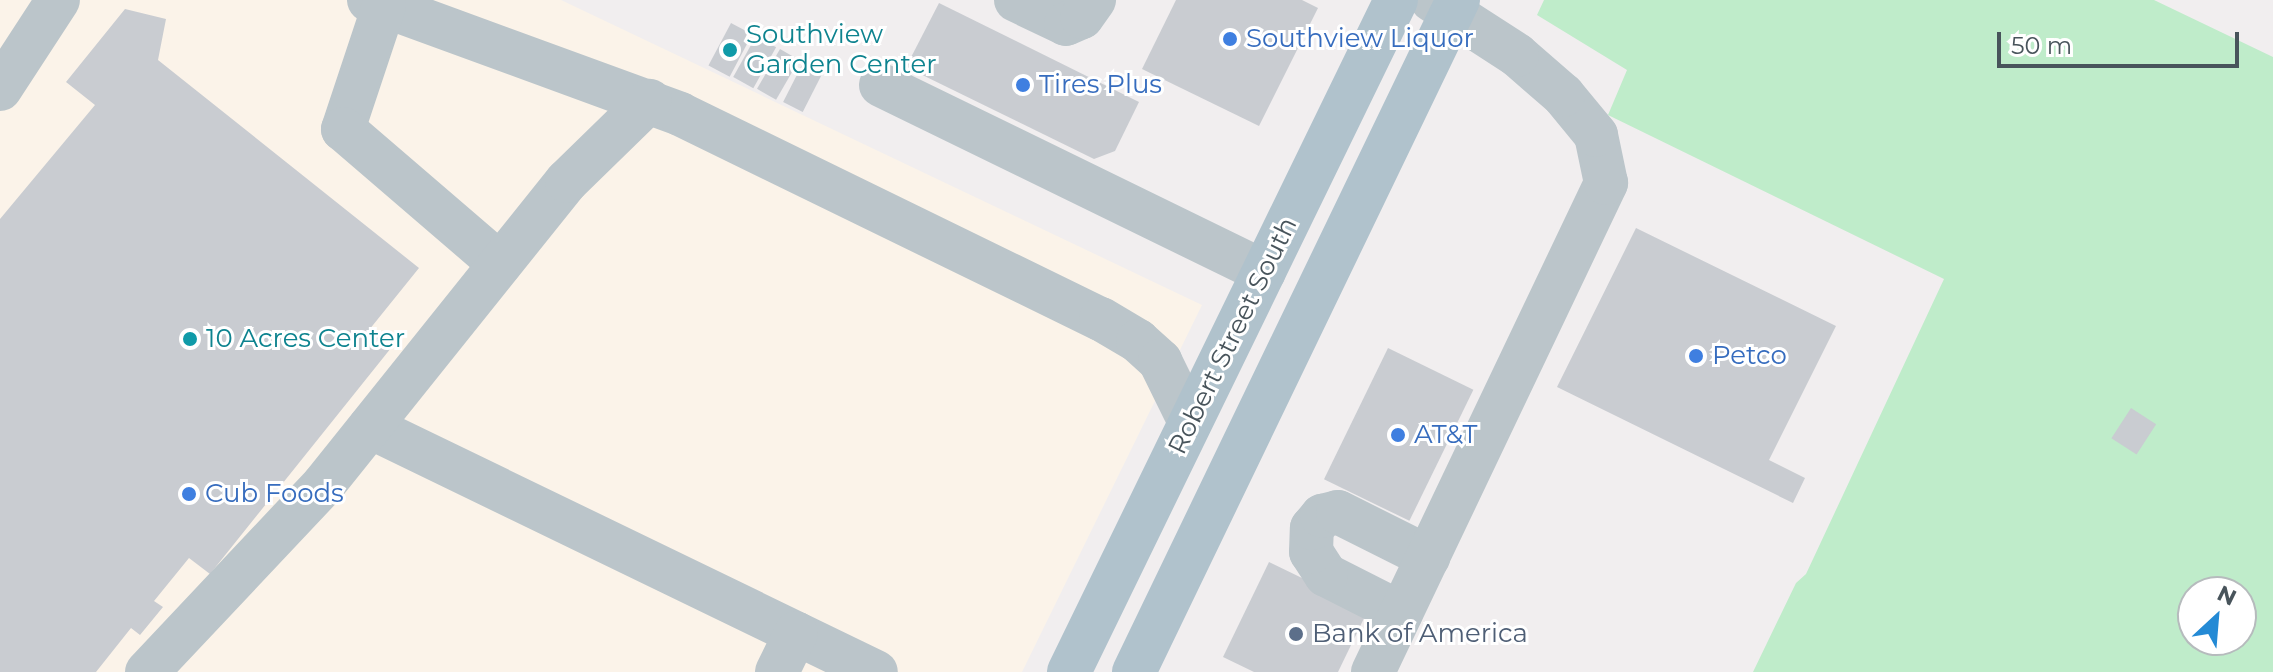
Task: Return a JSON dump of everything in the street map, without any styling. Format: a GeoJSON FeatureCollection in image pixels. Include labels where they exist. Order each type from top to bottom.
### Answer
{"type":"FeatureCollection","features":[{"type":"Feature","properties":{"kind":"main road","name":"Robert Street South"},"geometry":{"type":"LineString","coordinates":[[1069,672],[1396,0]]}},
{"type":"Feature","properties":{"kind":"main road"},"geometry":{"type":"LineString","coordinates":[[1109,589],[1122,642],[1144,669],[1448,3]]}},
{"type":"Feature","properties":{"kind":"lane"},"geometry":{"type":"LineString","coordinates":[[0,89],[58,0]]}},
{"type":"Feature","properties":{"kind":"lane"},"geometry":{"type":"LineString","coordinates":[[1016,0],[1066,24],[1082,17],[1094,0]]}},
{"type":"Feature","properties":{"kind":"lane"},"geometry":{"type":"LineString","coordinates":[[500,264],[343,129],[377,3],[649,101],[1123,332],[1160,361],[1190,422]]}},
{"type":"Feature","properties":{"kind":"lane"},"geometry":{"type":"LineString","coordinates":[[1373,672],[1606,183],[1596,135],[1563,95],[1448,3]]}},
{"type":"Feature","properties":{"kind":"lane"},"geometry":{"type":"LineString","coordinates":[[881,85],[1264,272]]}},
{"type":"Feature","properties":{"kind":"lane"},"geometry":{"type":"LineString","coordinates":[[147,672],[324,484],[607,136],[649,101]]}},
{"type":"Feature","properties":{"kind":"lane"},"geometry":{"type":"LineString","coordinates":[[370,427],[876,672]]}},
{"type":"Feature","properties":{"kind":"lane"},"geometry":{"type":"LineString","coordinates":[[1338,512],[1414,588],[1326,575],[1309,543],[1322,516],[1338,512]]}},
{"type":"Feature","properties":{"kind":"lane"},"geometry":{"type":"LineString","coordinates":[[777,672],[796,633]]}},
{"type":"Feature","properties":{"kind":"shaded area","name":"10 Acres Center"},"geometry":{"type":"Polygon","coordinates":[[[0,0],[561,0],[1202,305],[1022,672],[0,672],[0,0]]]}},
{"type":"Feature","properties":{"kind":"green space"},"geometry":{"type":"Polygon","coordinates":[[[1544,0],[2154,0],[2273,57],[2273,672],[1753,672],[1796,583],[1806,574],[1944,279],[1608,115],[1627,70],[1537,15],[1544,0]]]}},
{"type":"Feature","properties":{"kind":"building","name":"Southview Liquor"},"geometry":{"type":"Polygon","coordinates":[[[1176,0],[1302,0],[1318,8],[1259,126],[1142,69],[1176,0]]]}},
{"type":"Feature","properties":{"kind":"building","name":"Tires Plus"},"geometry":{"type":"Polygon","coordinates":[[[939,3],[1139,102],[1115,151],[1094,159],[906,67],[939,3]]]}},
{"type":"Feature","properties":{"kind":"building","name":"10 Acres Center"},"geometry":{"type":"Polygon","coordinates":[[[125,9],[166,19],[158,60],[419,268],[369,330],[391,348],[210,574],[189,558],[154,601],[163,607],[140,635],[131,628],[96,672],[0,672],[0,219],[95,105],[66,82],[125,9]]]}},
{"type":"Feature","properties":{"kind":"building","name":"Southview Garden Center"},"geometry":{"type":"Polygon","coordinates":[[[731,23],[752,34],[730,77],[708,65],[731,23]]]}},
{"type":"Feature","properties":{"kind":"building"},"geometry":{"type":"Polygon","coordinates":[[[756,36],[776,47],[753,88],[733,77],[756,36]]]}},
{"type":"Feature","properties":{"kind":"building"},"geometry":{"type":"Polygon","coordinates":[[[780,49],[799,60],[776,100],[757,89],[780,49]]]}},
{"type":"Feature","properties":{"kind":"building"},"geometry":{"type":"Polygon","coordinates":[[[804,61],[824,71],[803,112],[783,102],[804,61]]]}},
{"type":"Feature","properties":{"kind":"building","name":"Petco"},"geometry":{"type":"Polygon","coordinates":[[[1636,228],[1836,326],[1769,460],[1805,478],[1793,503],[1557,387],[1636,228]]]}},
{"type":"Feature","properties":{"kind":"building","name":"AT&T"},"geometry":{"type":"Polygon","coordinates":[[[1388,348],[1473,390],[1409,521],[1324,479],[1388,348]]]}},
{"type":"Feature","properties":{"kind":"building"},"geometry":{"type":"Polygon","coordinates":[[[2131,408],[2156,424],[2137,455],[2111,438],[2131,408]]]}},
{"type":"Feature","properties":{"kind":"building","name":"Bank of America"},"geometry":{"type":"Polygon","coordinates":[[[1269,562],[1368,610],[1338,672],[1254,672],[1223,657],[1269,562]]]}},
{"type":"Feature","properties":{"kind":"place","name":"Southview Liquor"},"geometry":{"type":"Point","coordinates":[1230,39]}},
{"type":"Feature","properties":{"kind":"place","name":"Southview Garden Center"},"geometry":{"type":"Point","coordinates":[730,50]}},
{"type":"Feature","properties":{"kind":"place","name":"Tires Plus"},"geometry":{"type":"Point","coordinates":[1023,85]}},
{"type":"Feature","properties":{"kind":"place","name":"10 Acres Center"},"geometry":{"type":"Point","coordinates":[190,339]}},
{"type":"Feature","properties":{"kind":"place","name":"Petco"},"geometry":{"type":"Point","coordinates":[1696,356]}},
{"type":"Feature","properties":{"kind":"place","name":"AT&T"},"geometry":{"type":"Point","coordinates":[1398,435]}},
{"type":"Feature","properties":{"kind":"place","name":"Cub Foods"},"geometry":{"type":"Point","coordinates":[189,494]}},
{"type":"Feature","properties":{"kind":"place","name":"Bank of America"},"geometry":{"type":"Point","coordinates":[1296,634]}}]}
